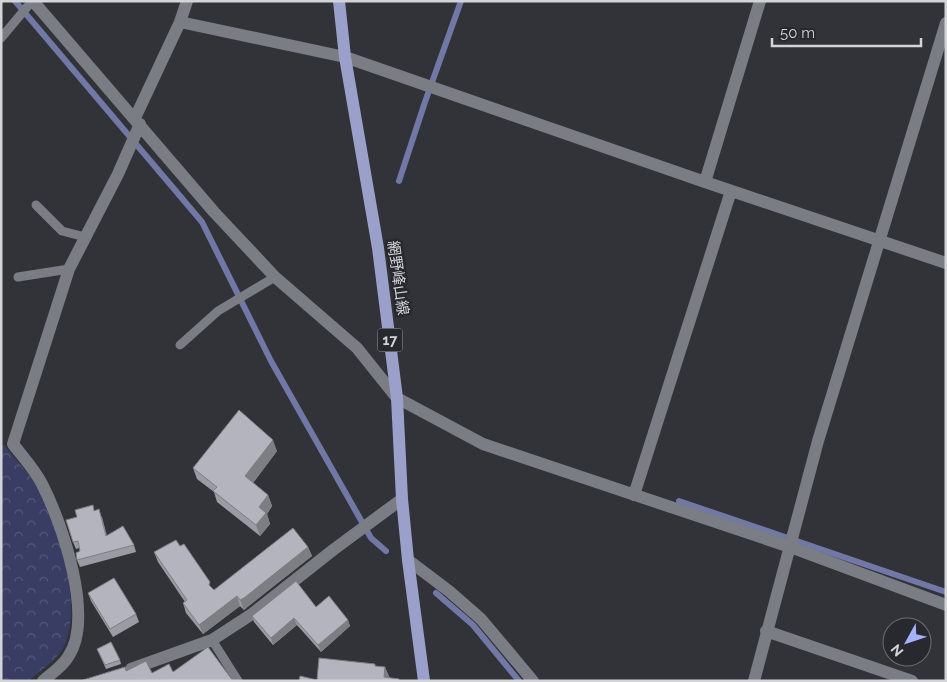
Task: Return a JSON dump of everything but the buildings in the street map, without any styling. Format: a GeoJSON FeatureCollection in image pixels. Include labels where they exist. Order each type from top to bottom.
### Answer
{"type":"FeatureCollection","features":[{"type":"Feature","properties":{"kind":"main road","name":"網野峰山線"},"geometry":{"type":"LineString","coordinates":[[339,1],[345,57],[378,248],[397,398],[402,499],[424,681]]}},
{"type":"Feature","properties":{"kind":"street"},"geometry":{"type":"LineString","coordinates":[[32,1],[214,212],[275,277],[357,348],[397,398],[483,444],[790,547],[946,605]]}},
{"type":"Feature","properties":{"kind":"street"},"geometry":{"type":"LineString","coordinates":[[44,680],[68,657],[78,634],[77,587],[61,526],[41,482],[13,444],[69,269],[118,174],[137,121],[180,22],[187,1]]}},
{"type":"Feature","properties":{"kind":"street"},"geometry":{"type":"LineString","coordinates":[[705,182],[760,1]]}},
{"type":"Feature","properties":{"kind":"street"},"geometry":{"type":"LineString","coordinates":[[180,22],[345,57],[731,191],[946,263]]}},
{"type":"Feature","properties":{"kind":"street"},"geometry":{"type":"LineString","coordinates":[[754,681],[818,441],[946,23]]}},
{"type":"Feature","properties":{"kind":"street"},"geometry":{"type":"LineString","coordinates":[[634,495],[731,191]]}},
{"type":"Feature","properties":{"kind":"street"},"geometry":{"type":"LineString","coordinates":[[118,674],[212,640],[252,614],[333,550],[402,499]]}},
{"type":"Feature","properties":{"kind":"street"},"geometry":{"type":"LineString","coordinates":[[408,560],[450,591],[482,618],[533,681]]}},
{"type":"Feature","properties":{"kind":"street"},"geometry":{"type":"LineString","coordinates":[[766,631],[912,681]]}},
{"type":"Feature","properties":{"kind":"street"},"geometry":{"type":"LineString","coordinates":[[44,680],[48,681]]}},
{"type":"Feature","properties":{"kind":"lane"},"geometry":{"type":"LineString","coordinates":[[1,38],[32,1]]}},
{"type":"Feature","properties":{"kind":"lane"},"geometry":{"type":"LineString","coordinates":[[36,205],[62,231],[85,237]]}},
{"type":"Feature","properties":{"kind":"lane"},"geometry":{"type":"LineString","coordinates":[[18,277],[69,269]]}},
{"type":"Feature","properties":{"kind":"lane"},"geometry":{"type":"LineString","coordinates":[[180,345],[218,311],[275,277]]}},
{"type":"Feature","properties":{"kind":"lane"},"geometry":{"type":"LineString","coordinates":[[212,640],[238,681]]}},
{"type":"Feature","properties":{"kind":"green space"},"geometry":{"type":"Polygon","coordinates":[[[1,444],[5,446],[29,475],[45,501],[60,543],[70,590],[71,613],[68,633],[62,650],[28,681],[1,681],[1,444]]]}},
{"type":"Feature","properties":{"kind":"waterway"},"geometry":{"type":"LineString","coordinates":[[15,1],[202,222],[271,361],[371,538],[386,551]]}},
{"type":"Feature","properties":{"kind":"waterway"},"geometry":{"type":"LineString","coordinates":[[399,181],[461,1]]}},
{"type":"Feature","properties":{"kind":"waterway"},"geometry":{"type":"LineString","coordinates":[[679,501],[946,592]]}},
{"type":"Feature","properties":{"kind":"waterway"},"geometry":{"type":"LineString","coordinates":[[436,593],[473,625],[519,681]]}}]}
